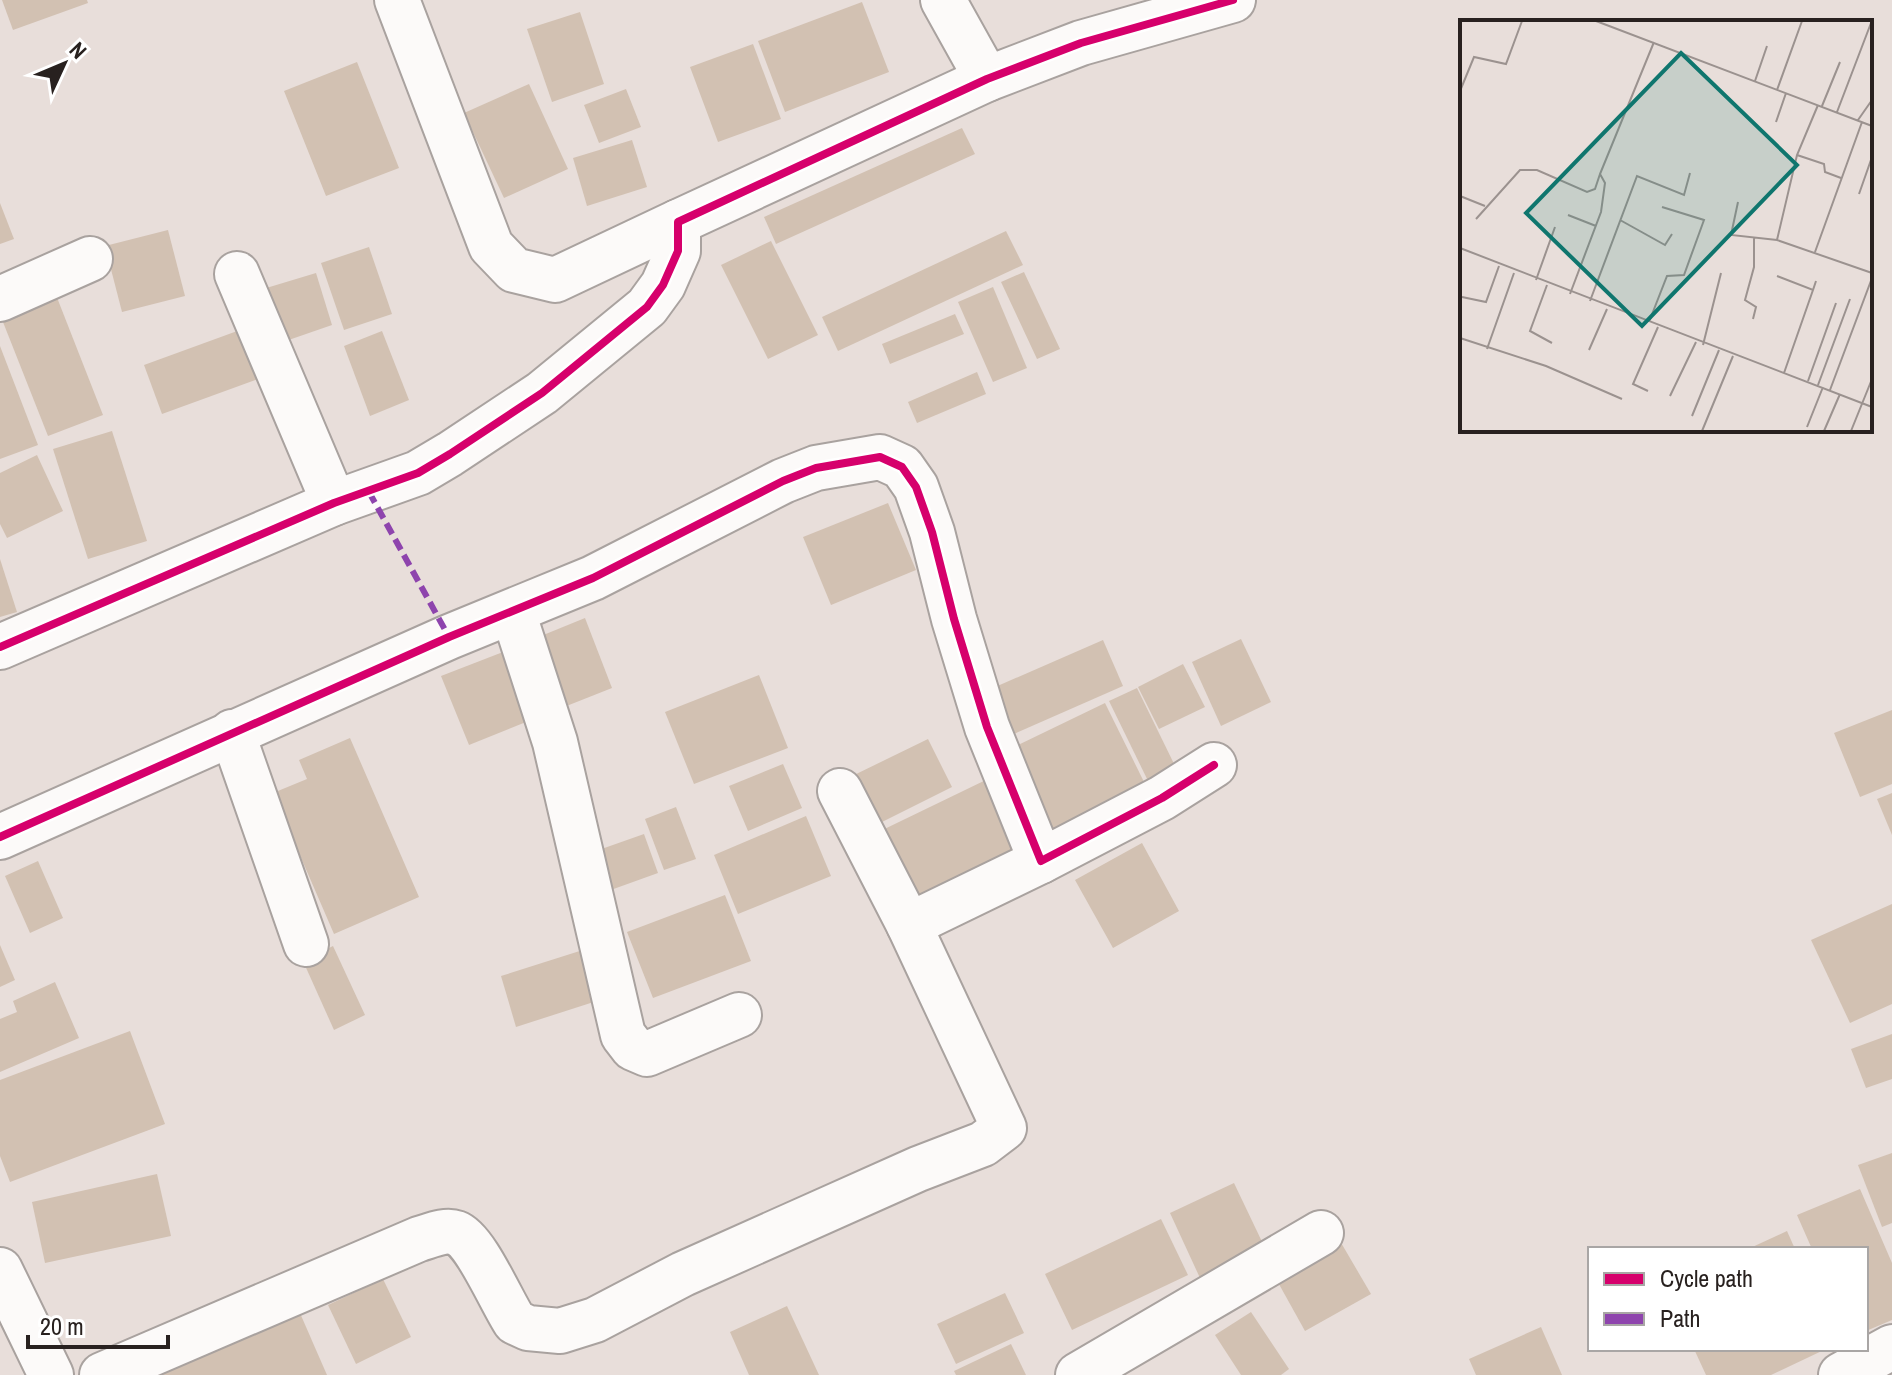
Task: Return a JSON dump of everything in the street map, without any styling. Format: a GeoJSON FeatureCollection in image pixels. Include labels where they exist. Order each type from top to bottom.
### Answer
{"type":"FeatureCollection","features":[{"type":"Feature","properties":{"kind":"street"},"geometry":{"type":"LineString","coordinates":[[397,0],[491,246],[514,270],[555,280],[987,79],[1081,43],[1233,0]]}},
{"type":"Feature","properties":{"kind":"street"},"geometry":{"type":"LineString","coordinates":[[943,0],[987,79]]}},
{"type":"Feature","properties":{"kind":"street"},"geometry":{"type":"LineString","coordinates":[[0,647],[334,503],[418,473],[500,421],[579,364],[647,307],[663,285],[678,251],[678,222]]}},
{"type":"Feature","properties":{"kind":"street"},"geometry":{"type":"LineString","coordinates":[[0,299],[90,259]]}},
{"type":"Feature","properties":{"kind":"street"},"geometry":{"type":"LineString","coordinates":[[237,274],[334,503]]}},
{"type":"Feature","properties":{"kind":"street"},"geometry":{"type":"LineString","coordinates":[[0,837],[449,637],[593,578],[783,481],[816,468],[880,457],[902,467],[916,487],[932,532],[954,619],[987,727],[1041,861]]}},
{"type":"Feature","properties":{"kind":"street"},"geometry":{"type":"LineString","coordinates":[[513,612],[555,742],[623,1035],[633,1048],[647,1054],[739,1015]]}},
{"type":"Feature","properties":{"kind":"street"},"geometry":{"type":"LineString","coordinates":[[232,732],[306,944]]}},
{"type":"Feature","properties":{"kind":"street"},"geometry":{"type":"LineString","coordinates":[[909,925],[1162,798],[1214,765]]}},
{"type":"Feature","properties":{"kind":"street"},"geometry":{"type":"LineString","coordinates":[[102,1375],[419,1239],[447,1232],[458,1234],[471,1245],[515,1322],[528,1328],[560,1331],[595,1320],[683,1274],[918,1169],[983,1144],[1004,1128],[909,925],[840,791]]}},
{"type":"Feature","properties":{"kind":"street"},"geometry":{"type":"LineString","coordinates":[[1078,1375],[1321,1233]]}},
{"type":"Feature","properties":{"kind":"street"},"geometry":{"type":"LineString","coordinates":[[0,1270],[51,1375]]}},
{"type":"Feature","properties":{"kind":"street"},"geometry":{"type":"LineString","coordinates":[[1841,1375],[1892,1347]]}},
{"type":"Feature","properties":{"kind":"building"},"geometry":{"type":"Polygon","coordinates":[[[2,0],[87,0],[88,3],[13,30],[2,0]]]}},
{"type":"Feature","properties":{"kind":"building"},"geometry":{"type":"Polygon","coordinates":[[[862,2],[889,72],[785,112],[758,41],[862,2]]]}},
{"type":"Feature","properties":{"kind":"building"},"geometry":{"type":"Polygon","coordinates":[[[580,12],[604,84],[552,102],[527,29],[580,12]]]}},
{"type":"Feature","properties":{"kind":"building"},"geometry":{"type":"Polygon","coordinates":[[[753,44],[781,119],[718,142],[690,67],[753,44]]]}},
{"type":"Feature","properties":{"kind":"building"},"geometry":{"type":"Polygon","coordinates":[[[357,62],[399,168],[326,196],[284,91],[357,62]]]}},
{"type":"Feature","properties":{"kind":"building"},"geometry":{"type":"Polygon","coordinates":[[[529,84],[568,169],[504,198],[464,113],[529,84]]]}},
{"type":"Feature","properties":{"kind":"building"},"geometry":{"type":"Polygon","coordinates":[[[626,89],[641,127],[599,143],[584,105],[626,89]]]}},
{"type":"Feature","properties":{"kind":"building"},"geometry":{"type":"Polygon","coordinates":[[[962,128],[975,154],[776,244],[764,217],[962,128]]]}},
{"type":"Feature","properties":{"kind":"building"},"geometry":{"type":"Polygon","coordinates":[[[632,140],[647,187],[587,206],[573,158],[632,140]]]}},
{"type":"Feature","properties":{"kind":"building"},"geometry":{"type":"Polygon","coordinates":[[[0,203],[14,239],[0,244],[0,203]]]}},
{"type":"Feature","properties":{"kind":"building"},"geometry":{"type":"Polygon","coordinates":[[[168,230],[185,296],[122,312],[105,246],[168,230]]]}},
{"type":"Feature","properties":{"kind":"building"},"geometry":{"type":"Polygon","coordinates":[[[1006,231],[1023,265],[838,351],[822,317],[1006,231]]]}},
{"type":"Feature","properties":{"kind":"building"},"geometry":{"type":"Polygon","coordinates":[[[771,241],[818,335],[768,359],[721,265],[771,241]]]}},
{"type":"Feature","properties":{"kind":"building"},"geometry":{"type":"Polygon","coordinates":[[[369,247],[392,314],[344,330],[321,263],[369,247]]]}},
{"type":"Feature","properties":{"kind":"building"},"geometry":{"type":"Polygon","coordinates":[[[1024,272],[1060,349],[1037,359],[1001,282],[1024,272]]]}},
{"type":"Feature","properties":{"kind":"building"},"geometry":{"type":"Polygon","coordinates":[[[316,273],[332,325],[280,343],[263,289],[316,273]]]}},
{"type":"Feature","properties":{"kind":"building"},"geometry":{"type":"Polygon","coordinates":[[[993,287],[1027,368],[993,382],[958,302],[993,287]]]}},
{"type":"Feature","properties":{"kind":"building"},"geometry":{"type":"Polygon","coordinates":[[[56,295],[103,415],[48,436],[1,317],[56,295]]]}},
{"type":"Feature","properties":{"kind":"building"},"geometry":{"type":"Polygon","coordinates":[[[955,314],[964,334],[890,364],[882,344],[955,314]]]}},
{"type":"Feature","properties":{"kind":"building"},"geometry":{"type":"Polygon","coordinates":[[[240,330],[258,379],[162,414],[144,365],[240,330]]]}},
{"type":"Feature","properties":{"kind":"building"},"geometry":{"type":"Polygon","coordinates":[[[382,331],[409,400],[370,416],[344,346],[382,331]]]}},
{"type":"Feature","properties":{"kind":"building"},"geometry":{"type":"Polygon","coordinates":[[[0,346],[38,445],[0,459],[0,346]]]}},
{"type":"Feature","properties":{"kind":"building"},"geometry":{"type":"Polygon","coordinates":[[[977,372],[986,394],[917,423],[908,402],[977,372]]]}},
{"type":"Feature","properties":{"kind":"building"},"geometry":{"type":"Polygon","coordinates":[[[112,431],[147,541],[88,559],[53,449],[112,431]]]}},
{"type":"Feature","properties":{"kind":"building"},"geometry":{"type":"Polygon","coordinates":[[[37,455],[63,511],[7,538],[0,524],[0,473],[37,455]]]}},
{"type":"Feature","properties":{"kind":"building"},"geometry":{"type":"Polygon","coordinates":[[[888,503],[916,570],[831,605],[803,537],[888,503]]]}},
{"type":"Feature","properties":{"kind":"building"},"geometry":{"type":"Polygon","coordinates":[[[0,559],[17,612],[0,617],[0,559]]]}},
{"type":"Feature","properties":{"kind":"building"},"geometry":{"type":"Polygon","coordinates":[[[585,618],[612,688],[564,707],[536,638],[585,618]]]}},
{"type":"Feature","properties":{"kind":"building"},"geometry":{"type":"Polygon","coordinates":[[[1241,639],[1271,702],[1221,726],[1192,662],[1241,639]]]}},
{"type":"Feature","properties":{"kind":"building"},"geometry":{"type":"Polygon","coordinates":[[[1103,640],[1123,686],[1007,737],[986,691],[1103,640]]]}},
{"type":"Feature","properties":{"kind":"building"},"geometry":{"type":"Polygon","coordinates":[[[503,652],[531,720],[469,745],[441,676],[503,652]]]}},
{"type":"Feature","properties":{"kind":"building"},"geometry":{"type":"Polygon","coordinates":[[[1183,664],[1205,707],[1159,729],[1138,687],[1183,664]]]}},
{"type":"Feature","properties":{"kind":"building"},"geometry":{"type":"Polygon","coordinates":[[[759,675],[788,748],[694,784],[665,712],[759,675]]]}},
{"type":"Feature","properties":{"kind":"building"},"geometry":{"type":"Polygon","coordinates":[[[1137,688],[1178,772],[1150,785],[1109,701],[1137,688]]]}},
{"type":"Feature","properties":{"kind":"building"},"geometry":{"type":"Polygon","coordinates":[[[1105,703],[1147,788],[1054,833],[1012,748],[1105,703]]]}},
{"type":"Feature","properties":{"kind":"building"},"geometry":{"type":"Polygon","coordinates":[[[1892,710],[1892,784],[1860,797],[1834,733],[1892,710]]]}},
{"type":"Feature","properties":{"kind":"building"},"geometry":{"type":"Polygon","coordinates":[[[350,738],[419,897],[334,934],[273,793],[307,779],[299,760],[350,738]]]}},
{"type":"Feature","properties":{"kind":"building"},"geometry":{"type":"Polygon","coordinates":[[[928,739],[952,787],[872,827],[848,778],[928,739]]]}},
{"type":"Feature","properties":{"kind":"building"},"geometry":{"type":"Polygon","coordinates":[[[783,764],[802,808],[748,831],[729,786],[783,764]]]}},
{"type":"Feature","properties":{"kind":"building"},"geometry":{"type":"Polygon","coordinates":[[[992,777],[1025,844],[903,903],[870,836],[992,777]]]}},
{"type":"Feature","properties":{"kind":"building"},"geometry":{"type":"Polygon","coordinates":[[[1892,793],[1892,835],[1877,799],[1892,793]]]}},
{"type":"Feature","properties":{"kind":"building"},"geometry":{"type":"Polygon","coordinates":[[[676,807],[696,859],[664,870],[645,819],[676,807]]]}},
{"type":"Feature","properties":{"kind":"building"},"geometry":{"type":"Polygon","coordinates":[[[806,816],[831,876],[738,914],[714,855],[806,816]]]}},
{"type":"Feature","properties":{"kind":"building"},"geometry":{"type":"Polygon","coordinates":[[[644,834],[658,873],[608,891],[593,852],[644,834]]]}},
{"type":"Feature","properties":{"kind":"building"},"geometry":{"type":"Polygon","coordinates":[[[1142,843],[1179,911],[1113,948],[1075,880],[1142,843]]]}},
{"type":"Feature","properties":{"kind":"building"},"geometry":{"type":"Polygon","coordinates":[[[38,861],[63,918],[30,933],[5,876],[38,861]]]}},
{"type":"Feature","properties":{"kind":"building"},"geometry":{"type":"Polygon","coordinates":[[[725,895],[751,961],[653,998],[627,932],[725,895]]]}},
{"type":"Feature","properties":{"kind":"building"},"geometry":{"type":"Polygon","coordinates":[[[1892,904],[1892,1004],[1850,1023],[1811,940],[1892,904]]]}},
{"type":"Feature","properties":{"kind":"building"},"geometry":{"type":"Polygon","coordinates":[[[0,945],[15,980],[0,987],[0,945]]]}},
{"type":"Feature","properties":{"kind":"building"},"geometry":{"type":"Polygon","coordinates":[[[333,946],[365,1015],[334,1030],[303,961],[333,946]]]}},
{"type":"Feature","properties":{"kind":"building"},"geometry":{"type":"Polygon","coordinates":[[[586,949],[603,999],[516,1027],[501,976],[586,949]]]}},
{"type":"Feature","properties":{"kind":"building"},"geometry":{"type":"Polygon","coordinates":[[[55,982],[79,1038],[0,1072],[0,1019],[17,1012],[13,1001],[55,982]]]}},
{"type":"Feature","properties":{"kind":"building"},"geometry":{"type":"Polygon","coordinates":[[[130,1031],[165,1124],[10,1182],[0,1156],[0,1080],[130,1031]]]}},
{"type":"Feature","properties":{"kind":"building"},"geometry":{"type":"Polygon","coordinates":[[[1892,1034],[1892,1079],[1866,1088],[1851,1049],[1892,1034]]]}},
{"type":"Feature","properties":{"kind":"building"},"geometry":{"type":"Polygon","coordinates":[[[1892,1153],[1892,1223],[1882,1227],[1858,1165],[1892,1153]]]}},
{"type":"Feature","properties":{"kind":"building"},"geometry":{"type":"Polygon","coordinates":[[[157,1174],[171,1236],[45,1263],[32,1202],[157,1174]]]}},
{"type":"Feature","properties":{"kind":"building"},"geometry":{"type":"Polygon","coordinates":[[[1234,1183],[1265,1248],[1200,1278],[1170,1213],[1234,1183]]]}},
{"type":"Feature","properties":{"kind":"building"},"geometry":{"type":"Polygon","coordinates":[[[1860,1189],[1892,1263],[1892,1320],[1868,1330],[1868,1247],[1811,1247],[1797,1215],[1860,1189]]]}},
{"type":"Feature","properties":{"kind":"building"},"geometry":{"type":"Polygon","coordinates":[[[1161,1219],[1188,1275],[1072,1330],[1045,1274],[1161,1219]]]}},
{"type":"Feature","properties":{"kind":"building"},"geometry":{"type":"Polygon","coordinates":[[[1787,1231],[1794,1247],[1752,1247],[1787,1231]]]}},
{"type":"Feature","properties":{"kind":"building"},"geometry":{"type":"Polygon","coordinates":[[[1340,1241],[1371,1294],[1305,1331],[1275,1277],[1340,1241]]]}},
{"type":"Feature","properties":{"kind":"building"},"geometry":{"type":"Polygon","coordinates":[[[383,1279],[411,1337],[356,1364],[328,1305],[383,1279]]]}},
{"type":"Feature","properties":{"kind":"building"},"geometry":{"type":"Polygon","coordinates":[[[1005,1293],[1024,1333],[956,1364],[937,1324],[1005,1293]]]}},
{"type":"Feature","properties":{"kind":"building"},"geometry":{"type":"Polygon","coordinates":[[[296,1304],[327,1375],[131,1375],[296,1304]]]}},
{"type":"Feature","properties":{"kind":"building"},"geometry":{"type":"Polygon","coordinates":[[[787,1306],[819,1375],[749,1375],[730,1332],[787,1306]]]}},
{"type":"Feature","properties":{"kind":"building"},"geometry":{"type":"Polygon","coordinates":[[[1251,1312],[1289,1369],[1281,1375],[1241,1375],[1215,1335],[1251,1312]]]}},
{"type":"Feature","properties":{"kind":"building"},"geometry":{"type":"Polygon","coordinates":[[[1541,1327],[1562,1375],[1476,1375],[1469,1359],[1541,1327]]]}},
{"type":"Feature","properties":{"kind":"building"},"geometry":{"type":"Polygon","coordinates":[[[1011,1344],[1026,1375],[956,1375],[954,1371],[1011,1344]]]}},
{"type":"Feature","properties":{"kind":"building"},"geometry":{"type":"Polygon","coordinates":[[[1695,1351],[1822,1351],[1771,1375],[1706,1375],[1695,1351]]]}},
{"type":"Feature","properties":{"kind":"marked path"},"geometry":{"type":"LineString","coordinates":[[369,492],[449,637]]}},
{"type":"Feature","properties":{"kind":"cycle path"},"geometry":{"type":"LineString","coordinates":[[0,647],[334,503],[418,473],[450,454],[542,393],[647,307],[663,285],[678,251],[678,222],[987,79],[1081,43],[1233,0]]}},
{"type":"Feature","properties":{"kind":"cycle path"},"geometry":{"type":"LineString","coordinates":[[0,837],[449,637],[593,578],[783,481],[816,468],[880,457],[902,467],[916,487],[932,532],[954,619],[987,727],[1041,861],[1162,798],[1214,765]]}}]}
